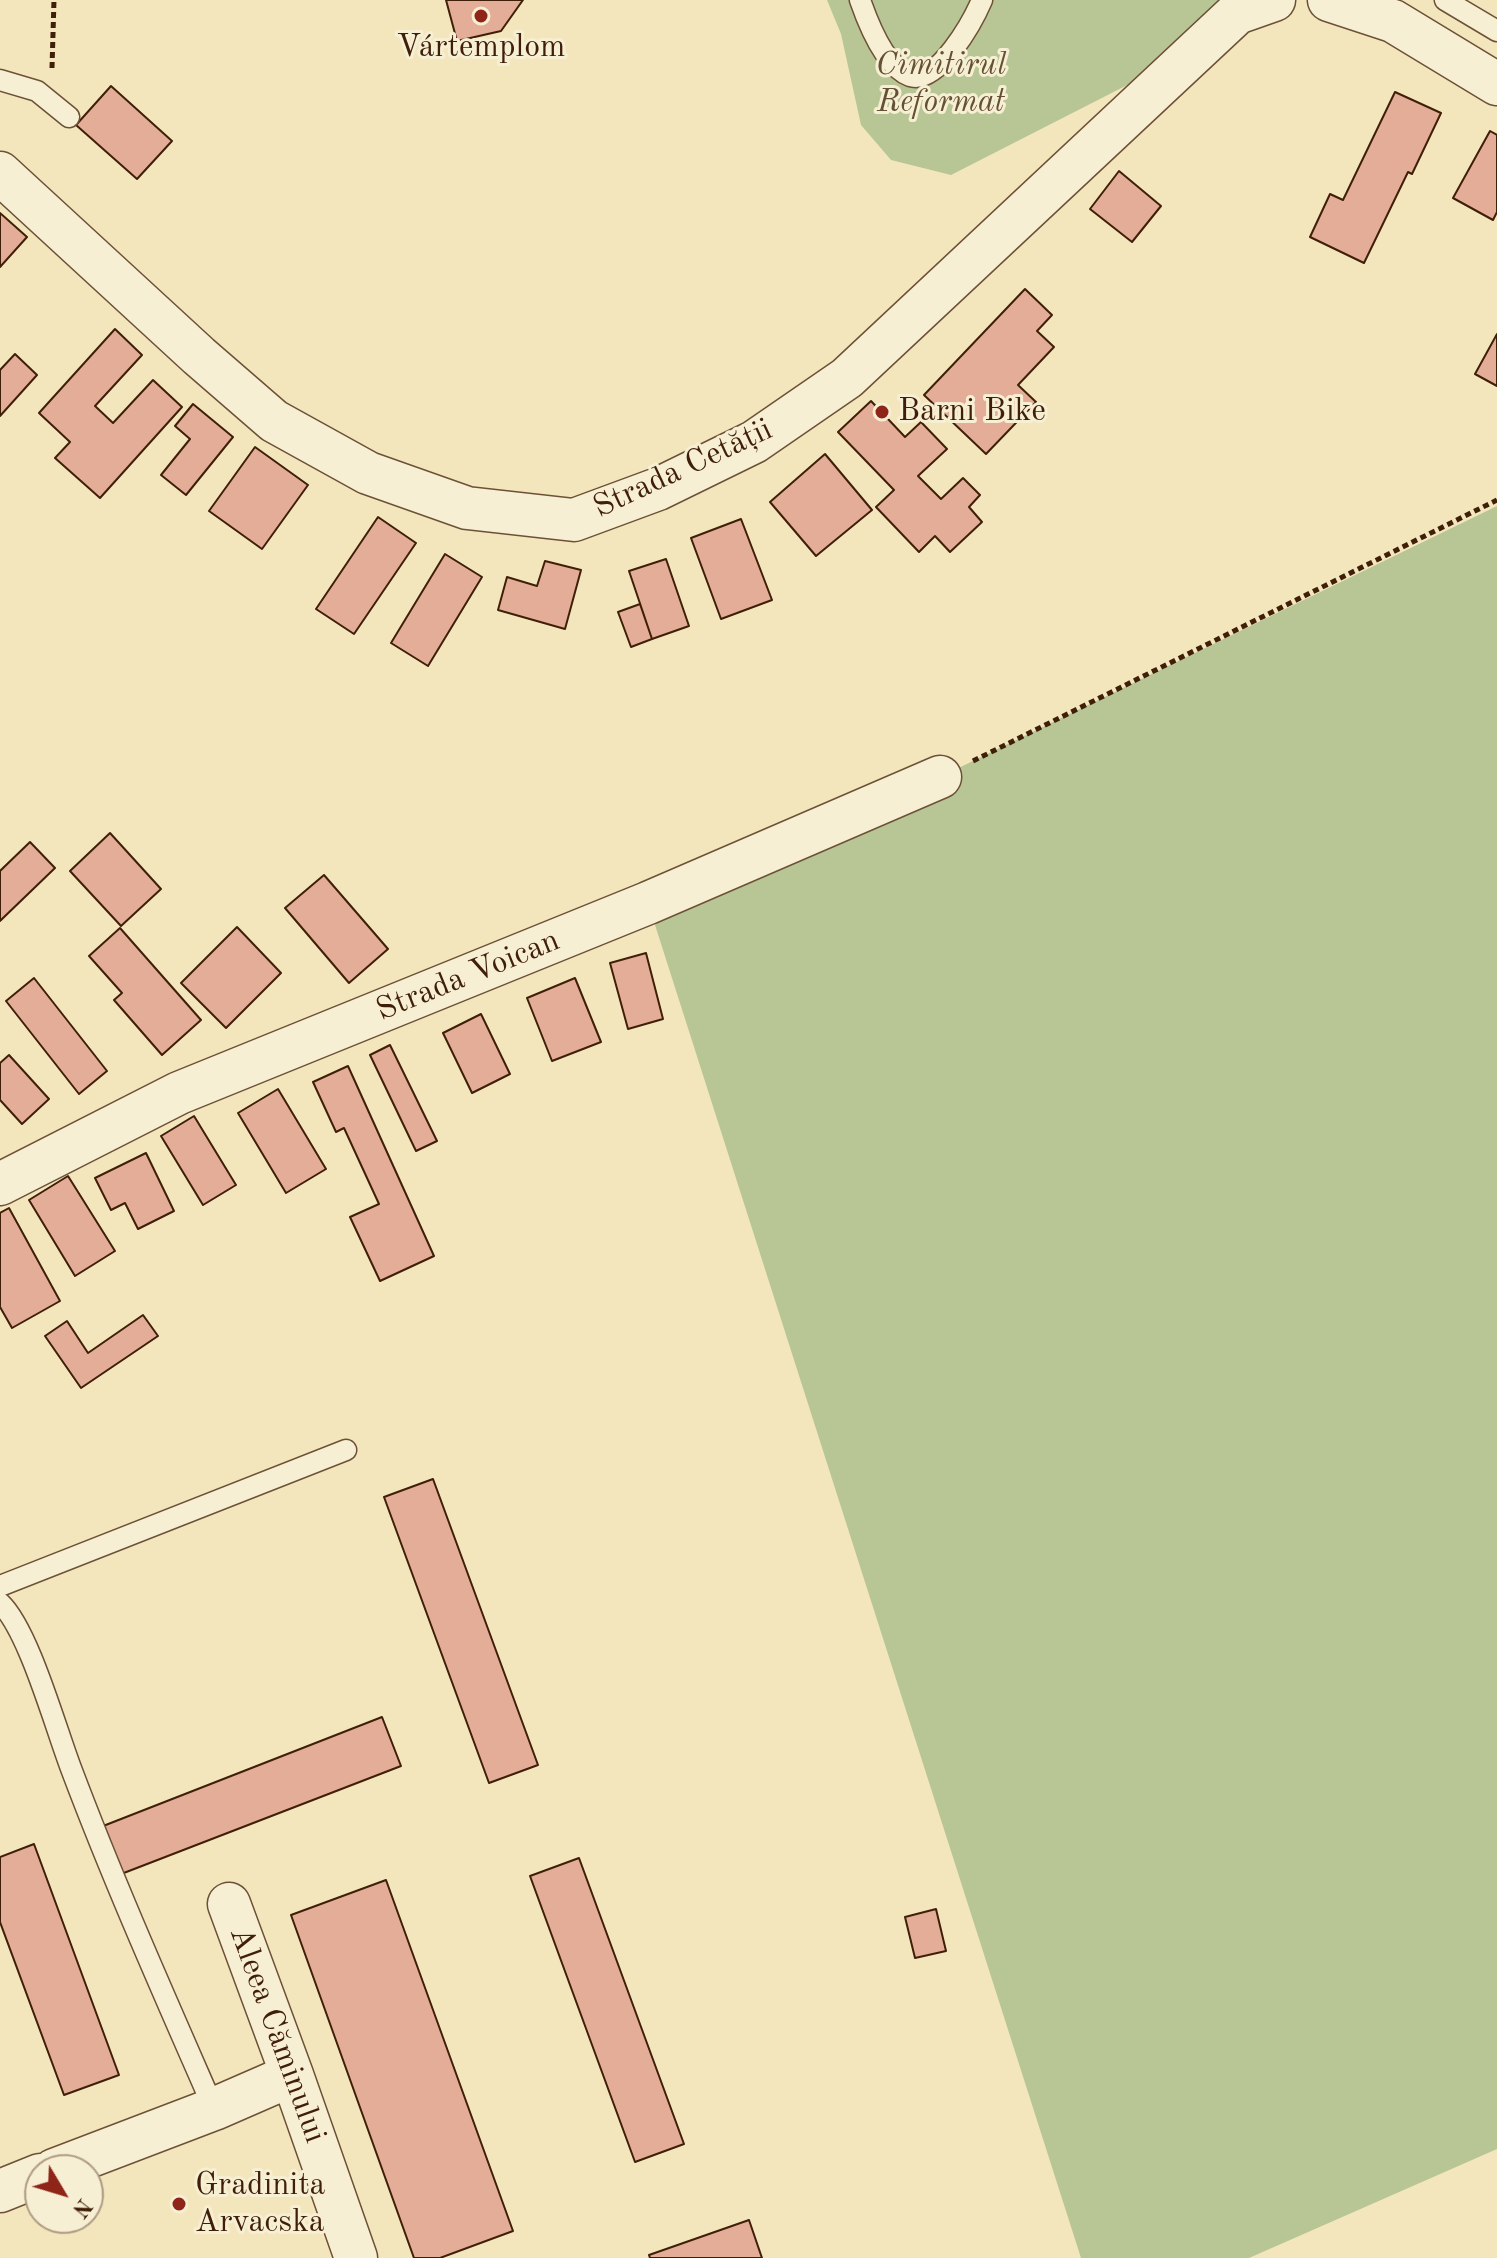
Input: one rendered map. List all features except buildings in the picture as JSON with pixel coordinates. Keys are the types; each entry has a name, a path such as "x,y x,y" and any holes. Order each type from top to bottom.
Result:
{"street":[{"name":"Strada Cetății","path":"0,173 274,421 368,473 467,508 574,520 658,489 754,442 847,378 1237,13 1274,0"},
{"path":"1329,0 1393,21 1497,84"},
{"name":"Strada Voican","path":"0,1184 179,1093 648,903 940,777"},
{"name":"Aleea Căminului","path":"229,1904 356,2258"},
{"path":"96,2154 292,2075"},
{"path":"0,2191 24,2181"}],"lane":[{"path":"860,0 884,54 907,75 919,77 937,69 959,41 982,0"},
{"path":"1445,0 1497,31"},
{"path":"0,80 37,91 69,117"},
{"path":"0,1586 346,1450"},
{"path":"0,1603 10,1613 34,1668 136,1930 214,2109"}],"path":[{"path":"54,0 52,78 69,117"},
{"path":"940,777 1497,500"}],"green space":[{"name":"Cimitirul Reformat","path":"827,0 1222,0 1141,78 951,175 891,160 861,125 841,34"},
{"path":"1497,506 1497,2149 1249,2258 1081,2258 648,903 940,777"}],"place":[{"name":"Vártemplom","path":"481,16"},
{"name":"Barni Bike","path":"882,412"},
{"name":"Gradinita Arvacska","path":"179,2204"}]}
